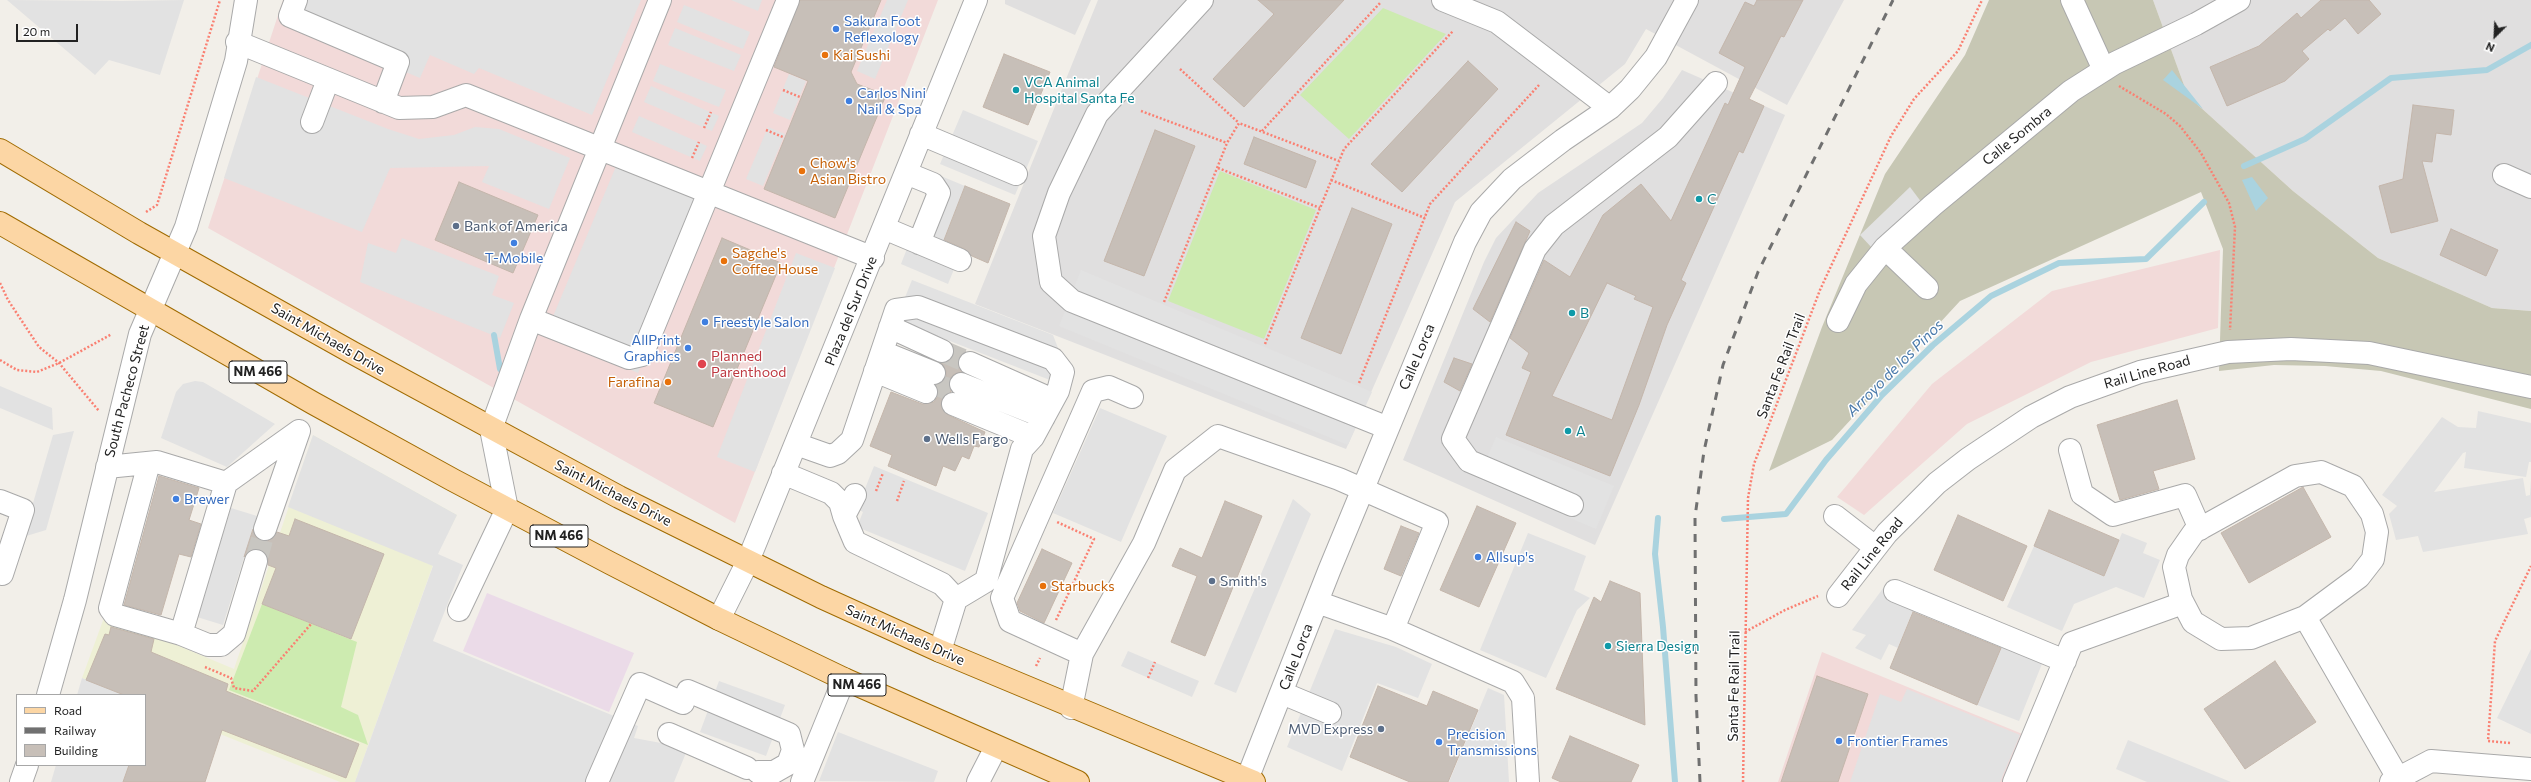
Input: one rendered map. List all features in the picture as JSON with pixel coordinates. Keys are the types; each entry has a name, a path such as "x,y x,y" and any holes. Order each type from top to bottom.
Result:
{"main road":[{"name":"Saint Michaels Drive","path":"0,150 139,232 352,353 619,497 748,561 940,651 1071,708 1249,781"},
{"name":"NM 466","path":"0,223 320,407 507,509 719,619 844,679 1078,782"}],"street":[{"name":"South Pacheco Street","path":"48,694 75,600 140,334 176,252 236,61 237,42 246,0"},
{"path":"296,0 290,16 398,62 383,102"},
{"path":"459,610 507,509 491,429 531,319 660,0"},
{"path":"531,319 629,358 642,355 788,0"},
{"name":"Plaza del Sur Drive","path":"719,619 748,561 873,258 921,134 976,0"},
{"path":"1202,0 1097,114 1059,193 1044,236 1051,282 1072,302 1388,428"},
{"path":"1443,0 1497,22 1610,108"},
{"name":"Calle Lorca","path":"1249,781 1317,602 1363,489 1465,242 1481,212 1512,179 1563,140 1610,108 1630,88 1656,57 1687,0"},
{"path":"2072,0 2086,34 2104,70"},
{"name":"Calle Sombra","path":"1838,321 1856,284 1885,248 1933,205 2047,111 2104,70 2239,0"},
{"path":"237,42 400,108 433,107 466,95 873,258"},
{"path":"312,122 328,80"},
{"path":"1572,505 1469,461 1453,439 1535,249 1554,225 1668,137 1716,83"},
{"path":"921,134 1016,174"},
{"path":"906,173 934,184 939,193 919,243"},
{"path":"2504,175 2531,187"},
{"path":"884,228 960,260"},
{"path":"1885,248 1927,288"},
{"path":"796,444 821,455 830,456 838,453 852,440 896,310 918,307 1053,359 1063,372 1044,417 1022,448 1003,526 986,581 956,599 940,651"},
{"name":"Rail Line Road","path":"1841,592 1875,547 1910,508 1937,483 1968,459 2031,417 2070,397 2110,381 2169,364 2228,352 2291,348 2369,353 2531,387"},
{"path":"882,350 934,372 882,350"},
{"path":"962,383 1044,417"},
{"path":"1082,654 1010,621 1002,598 1094,391 1109,387 1132,397"},
{"path":"181,634 226,483 299,431 265,529"},
{"path":"1071,708 1082,654 1144,543 1174,470 1218,436 1363,489 1437,522 1393,629"},
{"path":"2070,450 2082,494 2113,514 2185,495 2200,529"},
{"path":"107,467 157,462 226,483"},
{"path":"149,463 110,608 115,615 181,634 208,645 221,645 234,634 256,561"},
{"path":"2321,472 2353,486 2374,520 2377,532 2373,559 2358,577 2305,617 2251,638 2221,639 2193,622 2183,603 2174,567 2178,555 2194,532 2200,529 2295,476 2321,472"},
{"path":"784,473 831,493 840,502 855,542 942,584 956,599"},
{"path":"844,516 865,493"},
{"path":"0,501 23,510 2,574"},
{"path":"1835,516 1875,547"},
{"path":"1895,591 2065,661"},
{"path":"1317,602 1393,629 1513,682 1523,698 1528,782"},
{"path":"2014,782 2072,643 2183,603"},
{"path":"2305,617 2395,781 2431,761 2531,769"},
{"path":"802,782 844,679"},
{"path":"598,782 640,684 686,697 788,734 793,750 788,764 774,772 752,770 669,734"},
{"path":"1282,693 1330,713"},
{"path":"978,782 996,747"},
{"path":"22,782 27,766"}],"path":[{"path":"142,209 148,212 157,204 220,0"},
{"name":"Santa Fe Rail Trail","path":"1744,782 1745,632 1748,498 1750,481 1761,445 1820,290 1891,136 1914,100 1958,51 1982,0"},
{"path":"1262,131 1380,3"},
{"path":"1265,344 1344,149 1453,31"},
{"path":"1180,69 1239,123 1339,161"},
{"path":"2104,70 2121,88 2166,114 2180,126 2198,148 2229,202 2235,227 2235,242 2228,352"},
{"path":"1359,383 1430,204 1539,85"},
{"path":"783,90 800,97"},
{"path":"1141,111 1227,143"},
{"path":"704,128 711,112"},
{"path":"1164,302 1227,143 1239,123"},
{"path":"766,130 783,137"},
{"path":"692,158 698,142"},
{"path":"1218,168 1320,208"},
{"path":"1331,180 1425,218"},
{"path":"0,284 8,300 39,347 59,363 102,414"},
{"path":"0,360 17,370 37,372 59,363 112,334"},
{"path":"865,493 883,473"},
{"path":"896,501 904,481"},
{"path":"1053,626 1094,539 1057,522"},
{"path":"2510,743 2488,741 2495,641 2531,566"},
{"path":"1745,632 1785,610 1821,595 1841,592"},
{"path":"1148,678 1155,662"}],"shaded area":[{"path":"7,0 184,0 160,75 109,60 95,75"},
{"path":"283,0 938,0 735,523 208,228"},
{"path":"286,0 641,0 592,115 479,68 474,74 430,55 420,78 278,19"},
{"path":"731,0 762,0 758,11"},
{"path":"887,0 908,0 875,79 857,71"},
{"path":"1005,0 1091,0 1075,35 1005,4"},
{"path":"1098,0 1844,0 1787,105 1646,29 1625,64 1455,202 1346,449 975,304"},
{"path":"1989,0 2153,0 2188,96 2293,191 2378,258 2492,308 2531,311 2531,409 2381,371 2325,366 2274,365 2219,371 2223,249 2201,192 1960,301 1832,440 1769,471 1822,327 1885,174 1965,55"},
{"path":"2153,0 2531,0 2531,311 2492,308 2378,258 2293,191 2188,96"},
{"path":"684,5 750,32 743,49 677,22"},
{"path":"675,28 741,55 734,71 668,45"},
{"path":"660,64 726,90 719,107 653,81"},
{"path":"1682,70 1785,115 1595,545 1403,460 1484,262 1496,238 1538,193 1642,123 1663,98"},
{"path":"789,74 806,81 790,120 773,113"},
{"path":"256,77 388,129 419,139 454,135 475,127 499,129 570,158 549,209 482,182 489,166 390,168 362,232 224,178"},
{"path":"651,86 719,116 712,131 644,102"},
{"path":"963,110 1038,141 1015,195 940,164"},
{"path":"639,116 707,146 700,161 632,132"},
{"path":"768,127 785,134 763,186 746,179"},
{"path":"617,164 708,202 638,373 546,333"},
{"path":"936,174 965,186 942,245 961,252 948,284 901,264"},
{"path":"1910,187 1922,203 1872,248 1860,235"},
{"path":"402,238 499,276 492,295 514,303 500,338 360,282 368,243 396,253"},
{"path":"2220,250 2218,328 2091,362 1967,424 1864,515 1837,497 1932,384 2052,291"},
{"path":"796,253 835,268 755,472 717,457"},
{"path":"1081,270 1372,392 1348,445 1059,326"},
{"path":"912,280 1053,335 1063,361 1055,382 896,320"},
{"path":"195,381 203,382 275,424 227,467 161,438 176,392 183,384"},
{"path":"0,386 52,408 53,430 0,408"},
{"path":"1100,408 1167,436 1121,542 1053,513"},
{"path":"2478,411 2531,423 2531,462 2529,462 2526,477 2464,468 2466,452 2463,453 2434,492 2523,478 2526,496 2530,495 2531,480 2531,517 2524,519 2528,534 2423,552 2418,536 2396,540 2389,514 2397,506 2382,495 2442,417 2458,427 2476,428"},
{"path":"74,431 46,530 23,537 53,435"},
{"path":"313,435 457,515 437,554 355,782 340,782 146,704 146,694 122,694 82,678 105,615 234,669"},
{"path":"313,435 457,515 438,554 463,565 433,641 638,726 634,738 688,748 674,782 355,782 433,566 288,507"},
{"path":"1496,437 1614,486 1596,529 1478,479"},
{"path":"874,466 988,513 965,571 857,527 863,512 857,509"},
{"path":"1293,499 1311,514 1236,693 1214,684"},
{"path":"231,508 257,516 223,625 197,617"},
{"path":"1528,533 1586,556 1574,590 1590,598 1577,610 1546,678 1480,650"},
{"path":"2122,533 2147,543 2143,553 2160,560 2144,598 2116,587 2074,604 2062,631 2007,607 2034,546 2104,576"},
{"path":"1890,579 1923,589 2050,644 2019,721 1977,705 2002,644 1914,608 1898,648 1889,644 1881,660 1855,648 1866,635 1852,630"},
{"path":"487,593 634,653 609,712 463,651"},
{"path":"1335,629 1396,647 1432,664 1418,698 1377,683 1342,771 1287,747"},
{"path":"2531,649 2531,734 2497,718"},
{"path":"1128,651 1199,681 1192,697 1121,666"},
{"path":"1822,652 2042,742 2025,782 1778,782"},
{"path":"82,678 122,694 77,694"},
{"path":"719,681 785,705 766,756 700,732"},
{"path":"1488,688 1504,695 1509,782 1449,782"},
{"path":"1907,689 2020,735 2000,782 1850,782 1880,694 1901,702"},
{"path":"838,732 938,771 934,782 819,781"},
{"path":"2128,740 2231,782 2147,782 2116,769"},
{"path":"56,766 129,766 123,782 51,782"}],"green space":[{"path":"1383,8 1446,34 1349,139 1300,95"},
{"path":"1220,171 1316,210 1264,339 1168,301"},
{"path":"262,604 357,642 341,707 358,715 368,745 229,690"}],"water":[{"path":"2172,70 2203,109 2163,80"},
{"path":"2252,177 2268,198 2256,211 2242,180"}],"building":[{"path":"800,0 881,0 851,72 857,84 886,95 835,218 764,189 808,81 774,67"},
{"path":"1258,0 1344,0 1244,107 1213,79 1274,14"},
{"path":"1757,0 1803,0 1784,37 1781,36 1749,99 1764,106 1743,153 1739,151 1681,280 1686,283 1667,325 1639,405 1610,476 1506,435 1531,372 1522,368 1529,353 1510,338 1544,260 1570,277 1603,215 1641,184 1671,221 1725,103 1728,105 1745,67 1719,53 1745,2 1754,6","holes":["1607,283 1636,296 1634,299 1653,307 1612,420 1552,396"]},
{"path":"2321,0 2369,0 2381,14 2358,34 2345,18 2330,31 2328,29 2302,51 2309,59 2285,81 2227,106 2210,67 2259,46 2297,13 2301,18"},
{"name":"VCA Animal Hospital Santa Fe","path":"1004,54 1050,72 1028,125 983,107"},
{"path":"1468,61 1498,89 1402,192 1371,164"},
{"path":"2413,105 2454,110 2451,135 2436,133 2432,162 2422,161 2438,221 2391,233 2379,186 2403,179"},
{"path":"1155,130 1195,146 1144,276 1104,261"},
{"path":"1254,137 1316,161 1306,188 1244,164"},
{"path":"459,182 538,215 513,273 435,240"},
{"path":"965,186 1010,204 988,263 972,256 965,249 944,240"},
{"path":"1352,208 1392,224 1341,354 1301,338"},
{"path":"1516,222 1530,231 1490,322 1473,309"},
{"path":"2451,229 2498,250 2486,276 2440,255"},
{"path":"722,238 781,263 713,427 654,403"},
{"name":"Wells Fargo","path":"953,347 966,352 958,358 958,365 962,372 954,374 950,379 951,392 942,399 941,406 948,415 985,432 979,447 974,446 969,459 962,456 955,471 943,466 936,486 888,466 892,455 870,446 891,392 922,404 934,402 938,396 936,385 946,377 946,371 941,363 949,361 953,357"},
{"path":"1454,358 1472,364 1460,391 1444,382"},
{"path":"2177,400 2195,459 2153,471 2159,489 2120,500 2097,425"},
{"path":"159,476 199,488 189,520 201,524 191,557 179,554 161,615 124,605"},
{"path":"2303,487 2331,537 2249,583 2221,533"},
{"path":"1225,501 1262,516 1205,656 1171,642 1197,576 1172,566 1180,548 1202,558"},
{"name":"Allsup's","path":"1477,506 1516,523 1479,607 1440,590"},
{"path":"2049,510 2119,540 2104,576 2034,546"},
{"path":"1958,515 2027,546 2003,601 1934,570"},
{"path":"295,519 384,554 351,639 262,604 276,568 268,565 268,558 260,549 253,549 244,557 253,529 256,537 268,541 277,532 289,536"},
{"path":"1401,526 1419,533 1401,576 1384,569"},
{"name":"Starbucks","path":"1042,549 1072,563 1044,623 1020,611 1017,603"},
{"name":"Sierra Design","path":"1610,581 1640,593 1645,725 1556,689 1594,597 1601,602"},
{"path":"1913,612 2001,648 1977,705 1890,668"},
{"path":"111,627 154,639 151,652 228,684 226,691 359,744 346,778 222,730 205,782 123,782 129,766 146,766 146,694 121,694 86,680 105,634 109,635"},
{"path":"2275,661 2316,722 2245,769 2204,709"},
{"path":"1817,676 1868,694 1838,782 1781,782"},
{"path":"1378,686 1427,706 1433,691 1478,710 1448,782 1410,782 1350,757"},
{"path":"1570,736 1639,765 1631,782 1561,782 1552,778"}],"waterway":[{"name":"Arroyo de los Pinos","path":"2244,166 2305,139 2391,78 2487,70 2531,45"},
{"name":"Arroyo de los Pinos","path":"1724,519 1786,514 1826,460 1882,395 1933,345 1991,296 2059,263 2146,259 2204,202"},
{"path":"494,335 500,369"},
{"path":"1658,518 1655,554 1663,627 1675,782"}],"tunnel":[{"path":"942,351 970,363"},
{"path":"930,382 958,393"},
{"path":"256,561 265,529"}],"railway":[{"path":"1700,782 1696,696 1695,517 1704,451 1723,365 1758,272 1893,0"}],"place":[{"name":"Sakura Foot Reflexology","path":"836,29"},
{"name":"Kai Sushi","path":"825,55"},
{"name":"VCA Animal Hospital Santa Fe","path":"1016,90"},
{"name":"Carlos Nini Nail & Spa","path":"849,101"},
{"name":"Chow's Asian Bistro","path":"802,171"},
{"name":"C","path":"1699,199"},
{"name":"Bank of America","path":"456,226"},
{"name":"T-Mobile","path":"514,243"},
{"name":"Sagche's Coffee House","path":"724,261"},
{"name":"B","path":"1572,313"},
{"name":"Freestyle Salon","path":"705,322"},
{"name":"AllPrint Graphics","path":"688,348"},
{"name":"Planned Parenthood","path":"702,364"},
{"name":"Farafina","path":"668,382"},
{"name":"A","path":"1568,431"},
{"name":"Wells Fargo","path":"927,439"},
{"name":"Brewer","path":"176,499"},
{"name":"Allsup's","path":"1478,557"},
{"name":"Smith's","path":"1212,581"},
{"name":"Starbucks","path":"1043,586"},
{"name":"Sierra Design","path":"1608,646"},
{"name":"MVD Express","path":"1381,729"},
{"name":"Frontier Frames","path":"1839,741"},
{"name":"Precision Transmissions","path":"1439,742"}]}
